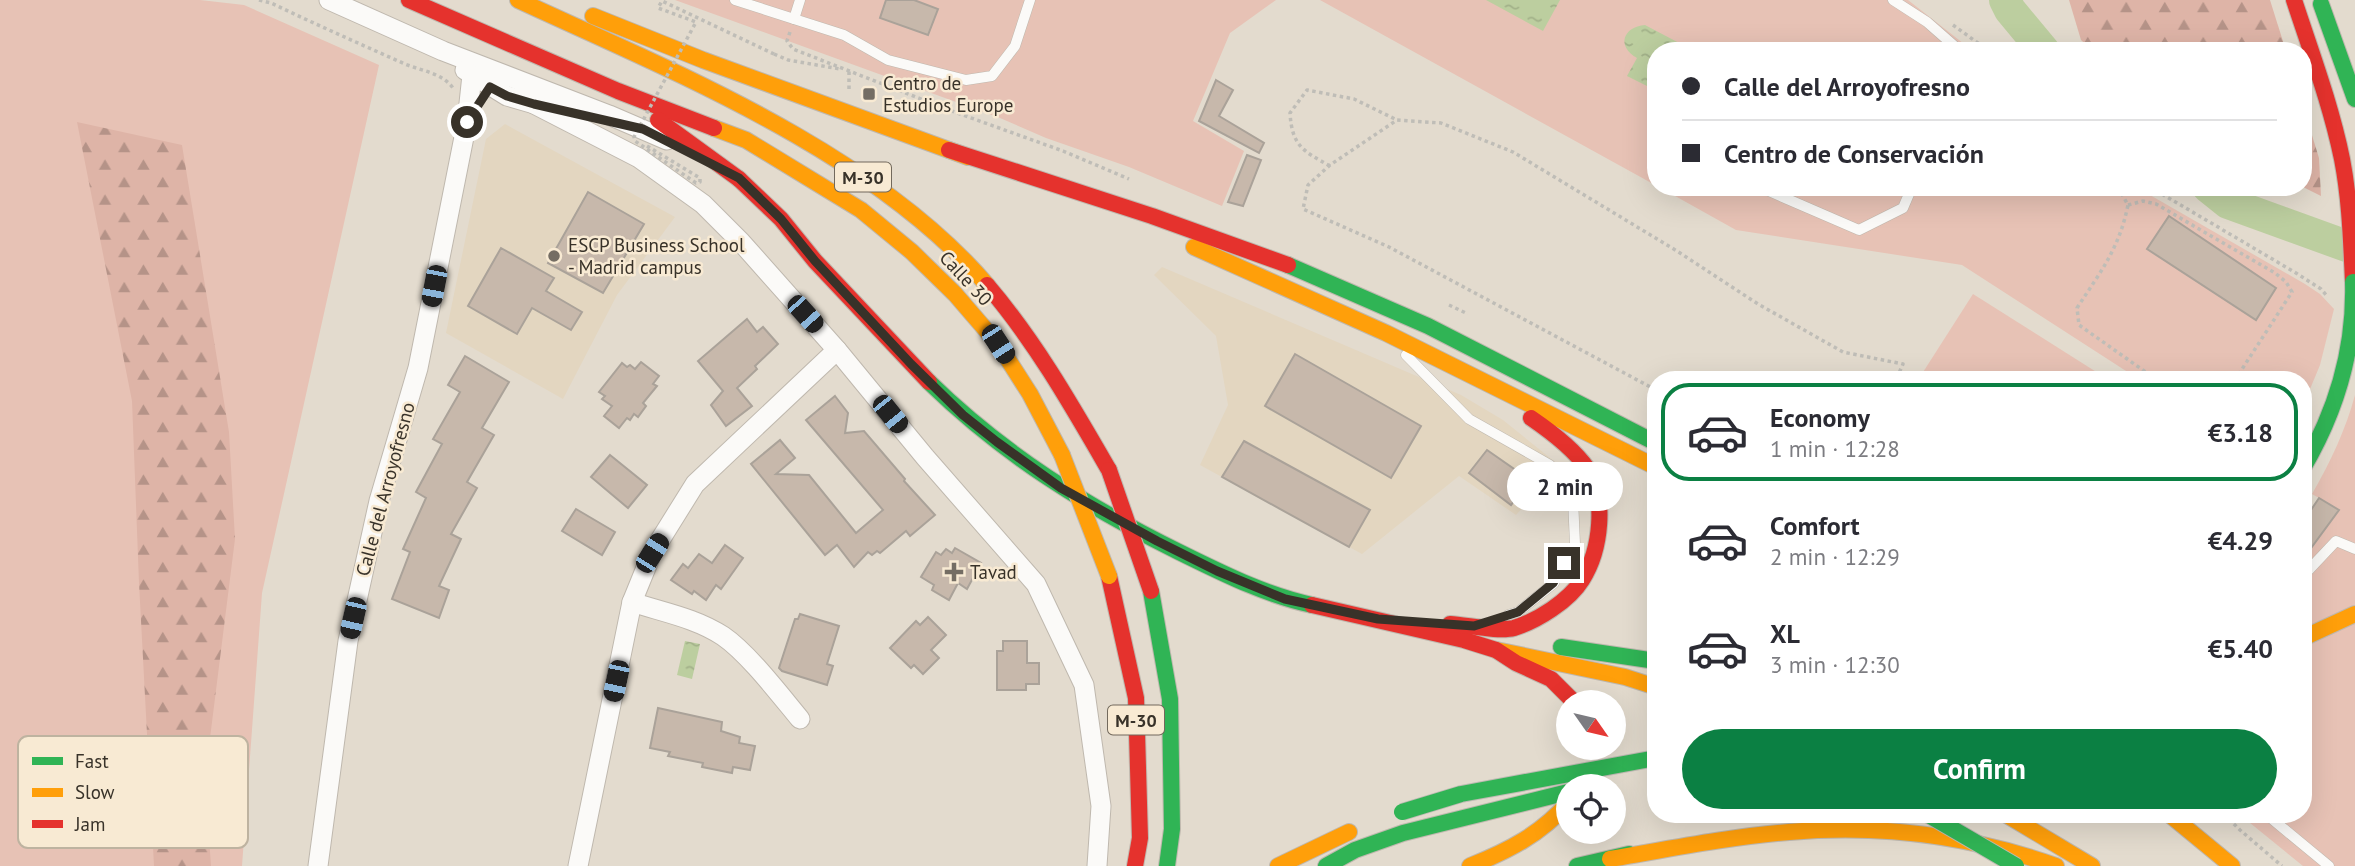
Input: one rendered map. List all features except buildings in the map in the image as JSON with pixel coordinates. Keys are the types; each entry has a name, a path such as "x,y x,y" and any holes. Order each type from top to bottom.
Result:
{"main road":[{"name":"Calle 30","path":"409,0 618,91 746,141 861,210 912,252 955,293 998,344 1030,394 1062,455 1108,576 1136,698 1140,838 1135,866"},
{"name":"Calle 30","path":"518,0 760,115 876,185 930,227 975,271 1024,330 1060,383 1109,470 1151,591 1170,699 1172,830 1167,866"},
{"path":"554,0 703,60 950,150 1149,228 1386,333 1647,463"},
{"path":"2294,0 2308,42"},
{"path":"2320,0 2355,99"},
{"path":"2312,55 2342,159 2350,224 2354,313 2347,354 2334,401 2312,449"},
{"path":"618,91 739,178 781,219 815,261 911,364 963,415 1061,488 1181,553 1285,599 1647,684"},
{"path":"950,150 1241,248 1349,290 1454,337 1647,438"},
{"path":"2314,407 2336,353 2353,282"},
{"path":"1378,619 1511,629 1548,614 1582,581 1592,556 1599,529 1597,494 1587,468 1553,433 1457,368"},
{"path":"2312,634 2355,614"},
{"path":"1464,640 1525,642 1647,661"},
{"path":"1496,650 1516,663 1551,678 1562,690"},
{"path":"1396,814 1461,794 1647,760"},
{"path":"1326,866 1339,858 1406,832 1556,794"},
{"path":"1470,866 1536,835 1556,818"},
{"path":"1577,866 1761,823"},
{"path":"1942,823 2016,866"},
{"path":"2021,823 2092,866"},
{"path":"2180,823 2232,866"},
{"path":"2198,823 2252,866"},
{"path":"1278,866 1368,825"},
{"path":"1610,859 1736,839 1816,830 1899,832 1962,840 2029,855 2056,866"}],"street":[{"path":"329,0 739,178"},
{"path":"443,51 471,75 507,96 645,138"},
{"name":"Calle del Arroyofresno","path":"319,863 348,642 379,501 418,368 467,122 471,75"},
{"name":"Calle del Arroyofresno","path":"467,122 490,87"},
{"path":"534,104 639,158 703,204 741,242 837,350 925,457 1037,584 1084,685 1101,806 1097,866"},
{"path":"578,866 632,602 652,553 695,484 837,350"},
{"path":"632,602 695,622 724,637 756,668 800,719"}],"lane":[{"path":"735,0 844,35 888,60 966,80 992,76 1015,46 1030,0"},
{"path":"794,19 800,0"},
{"path":"1893,0 1927,22 1949,42"},
{"path":"1780,196 1859,230 1902,208 1908,196"},
{"path":"1386,333 1469,419 1550,465 1573,499 1575,544 1553,583 1518,612 1474,626"},
{"path":"2312,566 2336,541 2355,549"},
{"path":"2277,823 2329,866"}],"path":[{"path":"259,0 439,76 448,81 456,96"},
{"path":"645,138 700,178 701,182 696,183 635,141 634,137 696,22 657,8 662,1 788,60 849,70"},
{"path":"794,19 788,45 849,70"},
{"path":"849,70 849,89"},
{"path":"1330,166 1303,150 1291,132 1290,113 1307,90 1354,99 1397,120 1441,123 1513,152 1677,251 1758,304 1843,352 1903,364 1900,371"},
{"path":"1397,120 1330,166 1308,185 1303,209 1389,247 1647,385"},
{"path":"2123,196 2128,205 2123,231 2109,261 2077,308 2079,325 2144,371"},
{"path":"2165,196 2296,273 2321,289 2332,302"},
{"path":"2128,205 2143,201 2156,204 2286,282 2292,292 2241,371"},
{"path":"2234,823 2282,866"}],"shaded area":[{"path":"0,0 200,0 244,5 379,65 262,593 248,784 248,736 18,736 18,848 243,848 242,866 0,866"},
{"path":"675,0 1276,0 1230,33 1193,121 1244,151 1222,206 1000,118"},
{"path":"1320,0 1908,0 1962,42 1647,42 1647,181"},
{"name":"ESCP Business School - Madrid campus","path":"505,124 675,217 617,295 563,399 446,333 486,139"},
{"path":"1675,196 2152,196 2305,284 2320,294 2334,309 2320,365 2312,384 2312,371 2126,371 1962,265 1736,230"},
{"path":"1162,267 1461,395 1503,420 1560,466 1516,515 1459,476 1362,554 1200,465 1228,405 1216,336 1154,275"},
{"path":"1973,294 2095,371 1924,371"},
{"path":"2355,395 2355,866 2303,866 2250,823 2312,823 2312,508 2319,498 2312,494 2347,420"}],"green space":[{"path":"2069,0 2270,0 2283,42 2083,42"},
{"path":"77,122 182,145 229,432 235,539 210,736 147,736 132,401"},
{"path":"2312,135 2319,158 2321,196 2312,192"},
{"path":"153,848 210,848 211,866 154,866"}],"water":[{"path":"1486,0 1560,0 1543,31"},
{"path":"1645,25 1677,42 1647,42 1647,86 1627,76 1637,58 1626,48 1625,38 1627,33 1637,26"},
{"path":"685,641 700,644 692,679 677,675"}],"waterway":[{"path":"2005,0 2037,42"},
{"path":"2219,196 2228,203 2355,249"}],"traffic: fast":[{"path":"2321,4 2355,99"},
{"path":"1288,265 1428,326 1647,438"},
{"path":"2312,452 2342,378 2351,331 2353,282"},
{"path":"929,382 1017,456 1111,516 1244,583 1312,605"},
{"path":"1151,591 1170,699 1172,829 1167,866"},
{"path":"1561,647 1647,660"},
{"path":"1402,812 1461,794 1647,760"},
{"path":"1326,866 1355,850 1403,833 1556,795"},
{"path":"1942,823 2016,866"},
{"path":"1577,866 1629,854"}],"traffic: slow":[{"path":"518,0 705,87 830,155 888,194 941,238 987,285"},
{"path":"593,16 703,60 968,157"},
{"path":"714,128 746,140 861,210 912,252 955,294 998,344 1030,394 1062,455"},
{"path":"1194,247 1386,333 1647,463"},
{"path":"1062,455 1109,576"},
{"path":"2312,634 2355,614"},
{"path":"1496,650 1647,684"},
{"path":"1470,866 1523,840 1556,816"},
{"path":"2020,823 2092,866"},
{"path":"2180,823 2232,866"},
{"path":"1610,859 1767,834 1857,830 1891,831 1958,840 2056,866"},
{"path":"1278,866 1349,832"}],"traffic: jam":[{"path":"409,0 618,91 714,128"},
{"path":"2294,0 2308,42"},
{"path":"2312,56 2345,174 2353,282"},
{"path":"658,120 739,179"},
{"path":"949,150 1152,216 1288,265"},
{"path":"739,179 781,219 815,261 929,382"},
{"path":"987,285 1037,351 1109,470"},
{"path":"1450,624 1500,629 1523,625 1552,609 1569,595 1582,580 1594,554 1599,509 1593,480 1575,454 1531,418"},
{"path":"1109,470 1151,591"},
{"path":"1109,576 1136,698 1140,838 1135,866"},
{"path":"1312,605 1464,640 1496,650 1516,663 1551,679 1562,690"}],"place":[{"name":"Centro de Estudios Europe","path":"869,94"},
{"name":"ESCP Business School - Madrid campus","path":"554,256"},
{"name":"Tavad","path":"954,572"}],"route":[{"path":"467,122 490,87 507,96 534,104 643,129 739,178 781,219 815,261 911,364 963,415 997,442 1061,488 1157,541 1217,571 1285,599 1378,619 1474,626 1518,612 1553,583 1564,563"}]}
